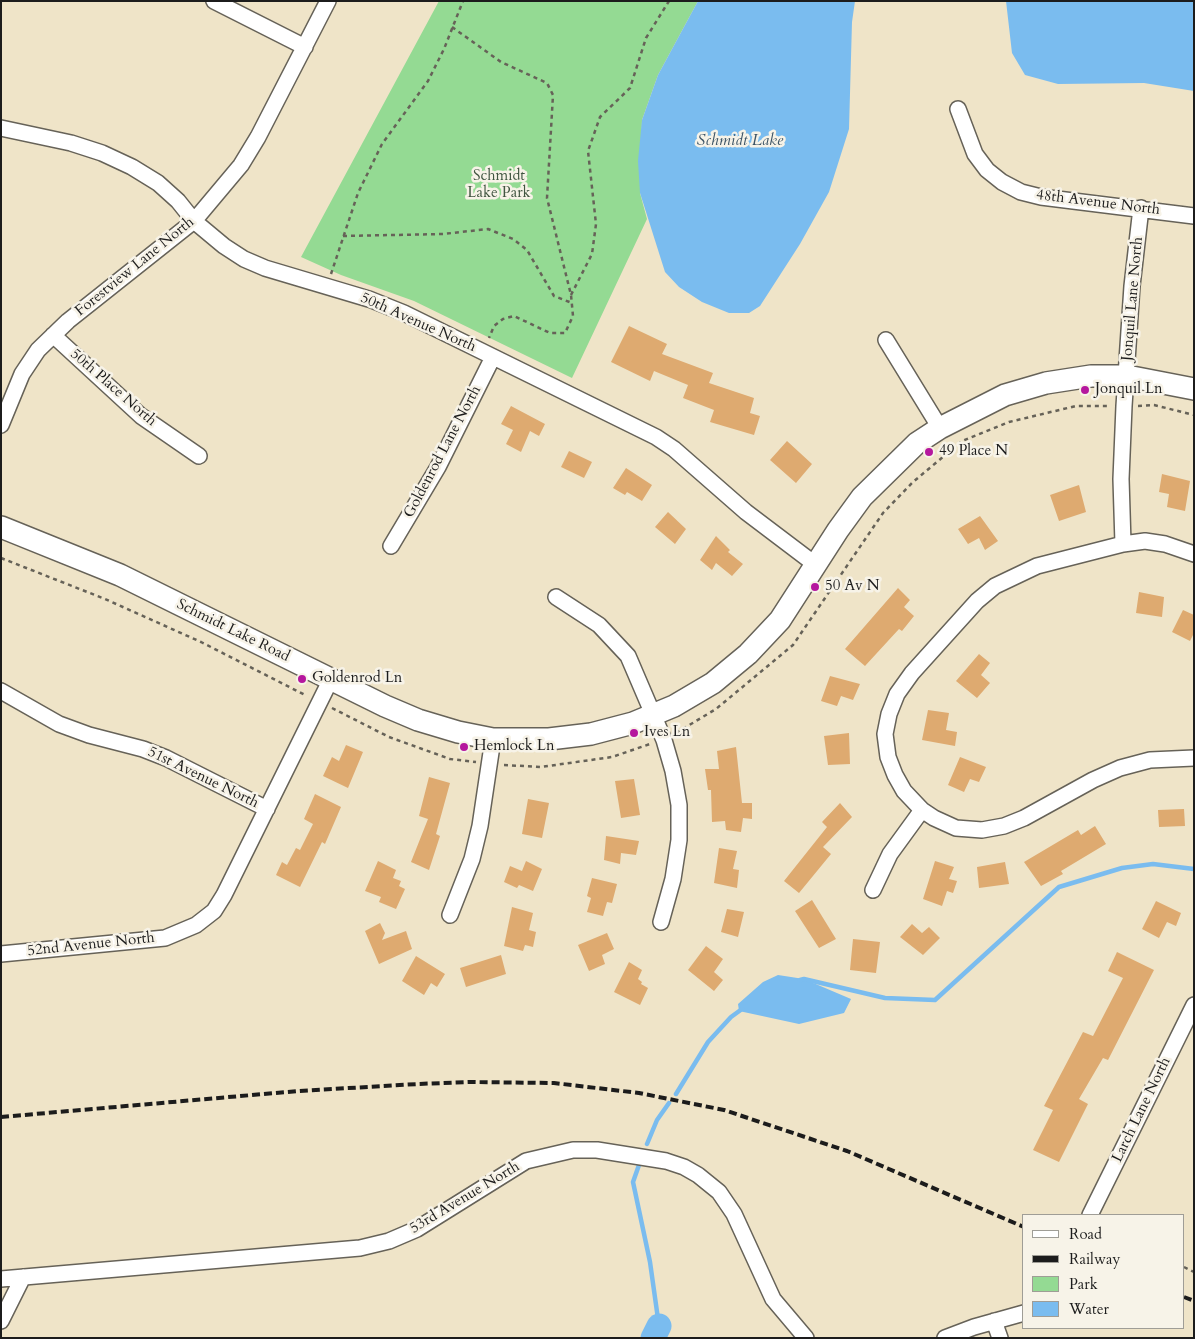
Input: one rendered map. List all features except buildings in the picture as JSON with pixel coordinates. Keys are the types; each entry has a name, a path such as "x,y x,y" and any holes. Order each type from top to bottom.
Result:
{"street":[{"path":"214,1 305,47"},
{"name":"Forestview Lane North","path":"1,425 22,374 38,350 68,321 194,221 241,165 328,1"},
{"name":"48th Avenue North","path":"958,109 975,154 987,170 1002,182 1021,192 1041,197 1194,216"},
{"name":"50th Avenue North","path":"1,128 71,143 102,153 132,167 158,183 178,201 194,221 224,246 244,259 265,268 368,299 395,310 656,437 674,449 746,512 816,565"},
{"name":"Jonquil Lane North","path":"1123,544 1121,479 1124,406 1132,286 1141,208"},
{"name":"50th Place North","path":"53,336 141,416 199,456"},
{"path":"886,340 940,428"},
{"name":"Goldenrod Lane North","path":"391,546 438,467 488,354"},
{"name":"Schmidt Lake Road","path":"1,527 120,576 418,720 458,732 493,739 549,739 591,734 633,723 674,706 712,682 748,654 780,620 838,530 862,497 917,443 940,428 1005,394 1046,383 1091,376 1127,376 1194,389"},
{"path":"1194,554 1166,544 1145,541 1123,544 1037,566 995,586 977,601 912,673 897,694 889,714 885,734 888,757 904,791 922,810 956,828 990,829 1024,818 1092,780 1120,768 1150,760 1194,758"},
{"path":"556,598 599,626 628,656 664,740 673,771 679,805 679,840 673,879 661,922"},
{"path":"267,809 331,679"},
{"name":"51st Avenue North","path":"1,691 59,724 166,758 267,809"},
{"path":"450,915 472,859 480,826 493,739"},
{"name":"52nd Avenue North","path":"1,954 165,938 196,925 214,911 224,895 267,809"},
{"path":"873,890 890,854 922,810"},
{"name":"Larch Lane North","path":"1090,1214 1194,1006"},
{"name":"53rd Avenue North","path":"1,1279 360,1248 389,1241 417,1229 526,1160 573,1150 597,1150 675,1164 698,1176 718,1192 734,1214 773,1299 806,1338"},
{"path":"1,1321 23,1277"},
{"path":"945,1338 1022,1314"},
{"path":"994,1321 1000,1338"}],"path":[{"path":"327,288 358,193 382,144 428,82 444,49 463,1"},
{"path":"571,295 592,254 596,224 588,151 600,117 630,88 646,38 669,1"},
{"path":"452,27 500,62 547,83 553,95 547,198 571,295 572,316 566,334 550,333 514,316 503,319 494,326 488,354"},
{"path":"343,236 443,234 488,229 513,239 527,250 554,296 572,303"},
{"path":"1,558 51,576 113,602 201,642 390,737 450,759 541,767 612,757 664,740 716,709 793,645 883,513 913,482 962,441 1009,422 1076,406 1154,405 1194,415"}],"green space":[{"name":"Schmidt Lake Park","path":"439,1 698,1 658,75 642,120 640,193 647,219 572,378 414,301 341,275 301,257"}],"water":[{"name":"Schmidt Lake","path":"698,1 855,1 852,22 849,129 829,192 800,244 760,306 749,313 729,313 702,302 679,287 665,272 640,193 638,161 642,120 658,75"},
{"path":"1006,1 1194,1 1194,91 1144,83 1058,84 1025,75 1012,53"},
{"path":"778,975 804,979 851,999 844,1013 799,1024 739,1011 738,1004 763,982"}],"waterway":[{"path":"800,980 804,979 885,998 935,1000 1059,887 1122,868 1153,864 1194,869"},
{"path":"676,1094 708,1042 731,1017 742,1009"},
{"path":"647,1144 657,1120 669,1103"},
{"path":"639,1165 633,1182 650,1262 659,1326"},
{"path":"653,1338 659,1326"}],"railway":[{"path":"1,1117 298,1091 469,1082 554,1083 639,1093 724,1110 847,1151 1022,1226"},
{"path":"1185,1297 1194,1301"}],"place":[{"name":"Jonquil Ln","path":"1085,390"},
{"name":"49 Place N","path":"929,452"},
{"name":"50 Av N","path":"815,587"},
{"name":"Goldenrod Ln","path":"302,679"},
{"name":"Ives Ln","path":"634,733"},
{"name":"Hemlock Ln","path":"464,747"}]}
